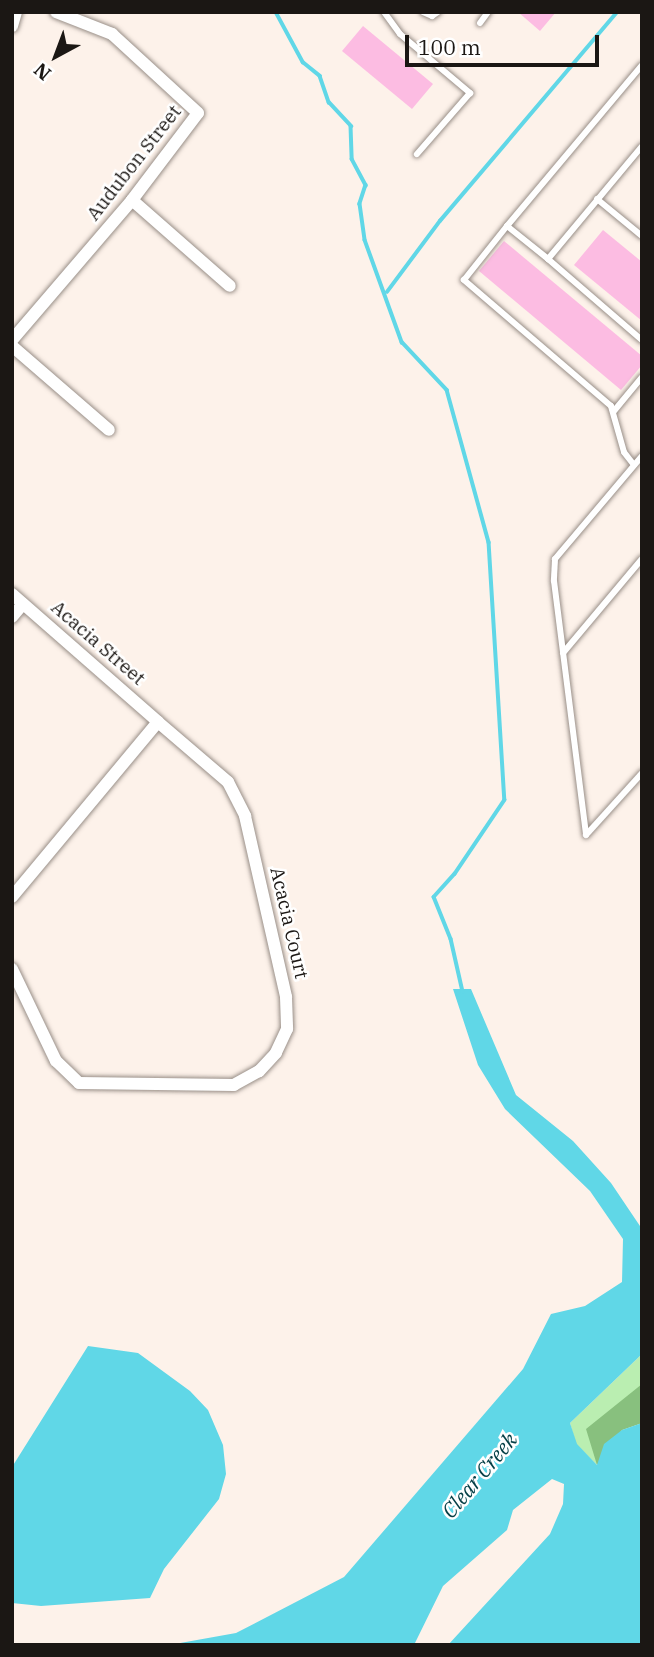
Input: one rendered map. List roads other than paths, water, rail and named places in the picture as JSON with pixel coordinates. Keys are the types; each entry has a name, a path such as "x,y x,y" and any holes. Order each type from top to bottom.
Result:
{"street":[{"path":"12,26 16,12"},
{"name":"Audubon Street","path":"12,340 132,200 198,113 112,34 56,12"},
{"path":"132,200 230,286"},
{"path":"12,346 109,430"},
{"name":"Acacia Street","path":"12,594 158,722"},
{"path":"12,617 23,604"},
{"path":"12,897 158,722"},
{"name":"Acacia Court","path":"12,969 56,1061 79,1083 234,1085 259,1071 276,1053 287,1029 286,997 245,816 228,782 158,722"}],"lane":[{"path":"384,12 400,34 470,93 417,154"},
{"path":"423,12 432,16 438,12"},
{"path":"480,23 488,12"},
{"path":"634,465 624,452 614,411 464,280 642,65"},
{"path":"548,259 642,146"},
{"path":"597,199 642,236"},
{"path":"508,226 642,340"},
{"path":"614,411 642,377"},
{"path":"642,456 555,559 563,653 586,835 642,773"},
{"path":"563,653 642,559"}],"water":[{"name":"Clear Creek","path":"453,989 471,989 516,1095 573,1141 611,1183 642,1229 642,1354 570,1423 577,1444 597,1465 604,1444 622,1430 642,1423 642,1645 448,1645 550,1534 563,1504 564,1484 552,1479 513,1510 507,1530 443,1586 414,1645 169,1645 236,1633 344,1577 523,1369 551,1314 585,1306 622,1282 623,1239 590,1191 505,1109 478,1065"},
{"path":"88,1346 138,1353 190,1391 208,1410 223,1445 226,1474 219,1499 164,1569 150,1598 41,1606 12,1603 12,1467"}],"waterway":[{"path":"276,12 303,62 320,76 329,102 351,126 352,159 366,185 360,204 365,240 402,342 447,390 489,542 505,800 455,874 434,897 451,939 463,992"},
{"path":"387,292 440,221 617,12"}]}
